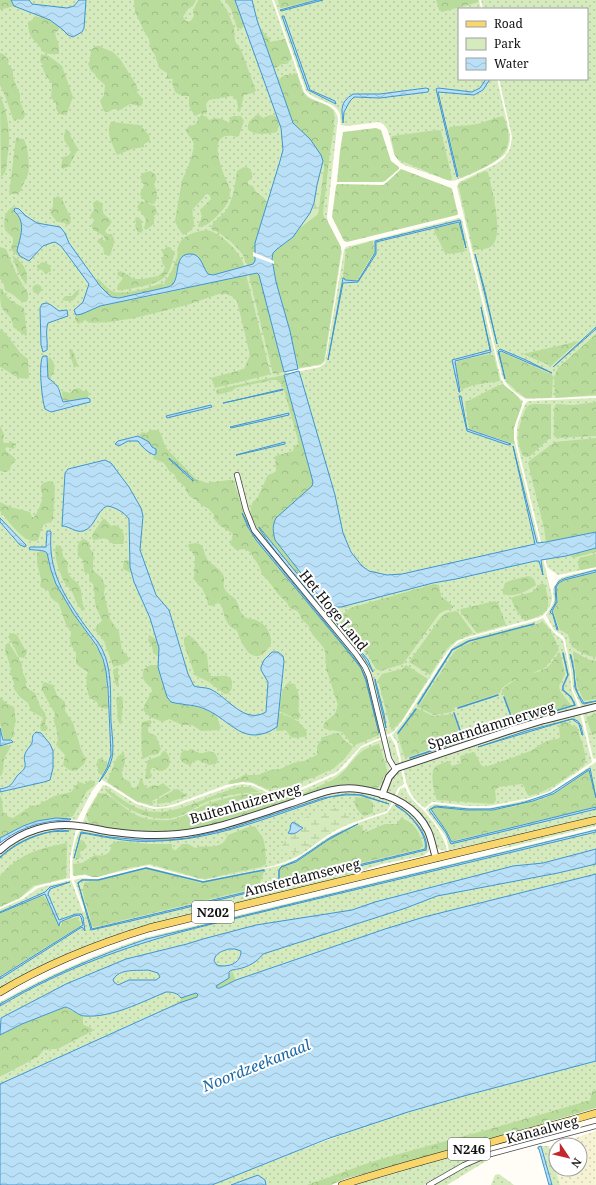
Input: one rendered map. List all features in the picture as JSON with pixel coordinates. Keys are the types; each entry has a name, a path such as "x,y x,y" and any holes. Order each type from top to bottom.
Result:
{"main road":[{"name":"Amsterdamseweg","path":"0,992 74,955 149,928 596,820"},
{"name":"N246","path":"342,1185 384,1171 596,1113"}],"street":[{"name":"Het Hoge Land","path":"236,475 246,510 254,530 365,667 370,680 389,759 395,769"},
{"name":"Spaarndammerweg","path":"395,769 508,731 596,707"},
{"path":"382,795 389,776 395,769"},
{"name":"Buitenhuizerweg","path":"0,850 26,833 51,826 79,826 136,834 176,834 204,830 225,825 335,789 357,788 382,795 404,804 418,816 428,831 436,858"},
{"name":"Kanaalweg","path":"429,1185 464,1165 487,1156 596,1126"}],"shaded area":[{"path":"596,1131 596,1185 560,1185 558,1177 588,1177 588,1137 578,1137"}],"green space":[{"path":"0,0 272,0 304,92 313,99 333,109 338,118 327,217 328,223 342,251 325,360 321,365 286,371 287,374 320,367 325,363 344,250 346,247 459,218 462,220 501,379 505,386 523,401 514,428 514,439 552,596 552,602 547,611 540,617 457,641 446,653 400,724 393,732 386,735 370,673 259,533 242,505 255,534 359,661 367,674 382,737 361,746 337,772 293,791 283,794 274,794 252,783 242,782 226,785 175,804 163,807 154,807 137,802 101,779 92,791 77,820 56,820 37,824 0,841"},
{"path":"0,0 11,0 14,6 0,10"},
{"path":"134,0 196,0 193,6 188,9 183,17 186,21 190,22 194,16 193,11 198,0 220,0 228,12 234,28 235,41 241,50 256,91 244,95 240,112 237,111 238,102 232,96 209,100 206,104 206,114 201,113 195,116 189,106 189,96 182,96 175,92 172,83 173,79 167,79 167,73 159,68 155,55 150,48 149,39 135,12"},
{"path":"225,0 235,0 244,26 241,29 237,28 231,9"},
{"path":"274,0 479,0 481,8 458,8 458,80 497,80 510,135 508,149 502,157 496,161 462,178 450,181 404,165 398,160 392,148 387,129 383,124 378,122 347,126 341,125 340,114 333,105 314,97 306,91"},
{"path":"278,0 314,0 280,8"},
{"path":"436,0 478,0 479,2 442,12 439,10"},
{"path":"481,0 596,0 596,396 528,399 520,396 504,380 457,187 459,182 496,164 504,158 510,149 512,137 499,80 588,80 588,8 483,8"},
{"path":"35,16 50,20 59,27 59,30 55,33 59,47 59,54 43,52 31,36 28,22"},
{"path":"262,30 270,42 285,39 292,58 287,64 282,64 274,68 261,31"},
{"path":"96,46 100,46 113,52 120,59 137,86 137,92 143,99 141,106 130,104 120,110 114,109 108,112 104,111 100,101 104,95 105,85 91,71 88,64 91,50"},
{"path":"0,53 9,60 8,64 13,70 13,78 20,94 20,101 25,114 22,120 18,119 15,121 13,119 0,85"},
{"path":"41,54 49,56 62,66 73,97 67,113 64,115 59,114 56,109 56,103 51,98 52,84 45,74 43,65 40,61"},
{"path":"294,73 297,74 302,89 307,97 328,106 334,112 334,128 323,214 341,247 324,362 321,364 299,368 276,282 272,259 273,253 277,249 293,237 301,227 318,214 324,168 321,155 293,123 278,80 285,75 291,75"},
{"path":"0,95 7,119 9,135 6,167 4,174 1,177"},
{"path":"258,114 263,118 270,115 277,116 279,125 277,132 259,134 248,130 250,121"},
{"path":"202,115 207,117 209,120 215,118 222,119 229,123 230,118 233,116 241,116 244,121 239,136 222,137 219,141 218,154 230,190 228,202 222,211 211,221 204,226 199,227 198,226 202,217 200,210 211,199 207,194 205,195 192,210 194,223 192,230 183,235 175,221 182,180 190,162 194,147 193,142 186,131 188,127 196,124"},
{"path":"503,116 506,122 509,141 501,156 486,166 461,178 459,177 448,130 450,127 477,124"},
{"path":"111,122 140,125 149,135 150,141 144,144 144,147 132,149 117,155 109,134 109,126"},
{"path":"376,128 381,130 391,161 399,167 399,169 382,182 337,182 343,132"},
{"path":"66,130 70,132 71,137 78,149 69,166 63,169 61,167 63,157 68,156 71,152 64,140"},
{"path":"438,130 441,131 452,178 451,180 447,180 399,160 395,156 391,138 392,136"},
{"path":"16,138 24,139 27,147 29,171 20,192 16,194 9,194"},
{"path":"318,151 323,161 324,168 318,214 301,227 293,237 288,240"},
{"path":"244,167 249,168 252,173 252,179 248,181 248,184 253,186 254,190 264,198 267,205 255,243 255,261 253,264 248,266 243,255 236,247 211,229 213,223 227,209 233,195 237,171"},
{"path":"401,169 451,188 458,214 347,242 344,241 332,217 337,184 383,185"},
{"path":"150,171 154,173 156,178 154,185 157,196 154,204 146,201 140,194 144,185 140,177 143,173"},
{"path":"485,171 488,172 494,200 497,234 495,242 490,247 474,250 458,184"},
{"path":"58,196 62,199 71,218 70,224 67,225 63,222 57,222 50,213 53,206 53,199"},
{"path":"97,200 103,204 104,213 112,222 105,231 107,234 112,234 115,242 109,256 104,254 103,247 97,241 100,238 105,241 105,238 93,230 91,225 95,221 90,216 94,210 93,203"},
{"path":"141,201 155,206 157,213 154,216 154,224 146,230 144,228 146,219 137,207"},
{"path":"10,208 15,208 14,211 20,217 21,222 21,238 18,246 20,256 23,258 22,259 12,251 11,246 13,243 13,238 6,231 4,225 6,214"},
{"path":"136,217 141,219 143,230 141,233 138,232 135,226"},
{"path":"458,223 461,228 465,250 464,252 449,254 445,253 434,231 435,228"},
{"path":"201,231 212,231 222,238 237,252 243,262 244,267 213,275 208,274 198,258 192,254 187,254 177,270 173,284 163,289 145,294 126,297 111,296 96,281 97,278 110,290 116,292 137,290 162,283 165,286 164,282 170,275 177,257 179,244 187,236"},
{"path":"373,241 374,253 357,280 345,280 343,276 346,250 348,248"},
{"path":"0,247 6,249 15,271 28,294 28,299 26,302 22,302 5,290 3,282 0,279"},
{"path":"167,247 170,247 173,251 175,251 171,267 165,277 148,285 125,290 117,290 118,285 123,278 117,274 118,272 121,271 134,279 143,279 158,276 163,272 165,267 162,262 164,255 162,252"},
{"path":"12,255 25,268 27,276 26,285 18,272"},
{"path":"42,262 49,265 51,271 46,274 42,270 38,269 37,266"},
{"path":"256,272 259,274 284,372 273,374 249,276 249,274"},
{"path":"246,274 270,372 268,375 215,388 211,378 244,369 250,355 237,301 233,297 226,294 219,294 187,305 135,318 89,323 85,320 78,324 75,320 75,316 100,306 162,294"},
{"path":"37,284 42,289 37,294 32,289"},
{"path":"0,288 10,300 24,308 26,336 13,327 12,319 2,308 0,301"},
{"path":"80,289 76,298 73,300 62,300 65,296 72,296"},
{"path":"0,329 28,359 29,378 24,379 17,377 0,367"},
{"path":"596,334 596,395 555,398 554,377 558,368"},
{"path":"579,341 551,366 523,354"},
{"path":"72,349 78,365 74,368 69,351"},
{"path":"501,352 551,374 553,376 551,398 525,398 511,386 506,381"},
{"path":"490,354 494,356 500,381 474,385 463,389 460,388 456,364 458,361"},
{"path":"49,357 54,364 53,373 50,378 48,376"},
{"path":"284,375 313,482 306,579 326,605 320,606 261,536 254,525 250,512 253,503 268,475 276,471 275,456 293,451 294,446 299,444 283,386 277,380 272,380 235,388 232,391 217,395 216,391 218,389"},
{"path":"503,384 519,398 522,405 514,427 514,444 469,429 465,402"},
{"path":"79,388 83,391 88,391 88,398 66,402 63,400 63,391 70,393 74,389"},
{"path":"596,398 596,567 558,575 547,567 543,542 541,542 518,447 518,425 525,404 528,401"},
{"path":"596,402 596,436 556,438 554,436 554,410 556,404 573,405"},
{"path":"531,404 551,404 551,436 530,456 523,456 520,450 518,434 520,424 527,407"},
{"path":"0,426 4,434 4,443 12,442 16,444 15,448 13,449 7,447 5,449 16,460 11,465 10,470 6,472 0,471"},
{"path":"151,430 160,432 166,448 196,479 207,483 233,480 244,513 253,533 359,663 368,683 380,730 379,735 353,745 342,732 325,729 323,727 325,722 335,714 338,705 326,668 325,651 323,647 312,634 308,625 301,619 297,611 290,608 263,576 259,566 250,552 245,549 236,550 230,544 233,535 232,533 219,525 215,520 214,515 208,508 201,505 198,501 189,496 185,487 177,480 174,474 170,472 164,463 154,459 154,455 156,454 155,448 139,435 142,432 146,433"},
{"path":"596,438 596,532 546,542 528,463 555,442"},
{"path":"45,482 53,482 55,487 53,519 52,521 43,525 38,540 28,540 12,526 0,511 0,502 10,507 30,512 32,517 34,517 43,497 41,486"},
{"path":"332,487 347,538 351,549 357,558 365,566 374,571 402,574 387,577 358,570 329,506"},
{"path":"103,519 105,519 111,526 118,526 122,530 124,538 123,544 113,544 106,538 94,540 92,538 93,533"},
{"path":"84,539 89,542 90,549 93,552 93,570 102,578 105,586 104,593 110,619 119,632 122,650 130,659 120,665 113,666 104,641 95,630 97,625 102,621 96,606 93,584 89,581 89,574 84,572 83,560 78,556 79,544 81,540"},
{"path":"196,543 201,545 207,559 211,564 219,569 223,574 224,588 236,600 242,614 247,618 257,620 267,628 271,644 261,655 252,655 247,651 236,630 227,623 221,605 218,603 212,606 208,605 202,588 194,579 195,557 188,546 189,544"},
{"path":"56,545 61,546 63,556 68,563 68,573 77,582 81,590 82,602 85,609 83,611 77,604 72,591 66,585 61,576 55,555"},
{"path":"596,548 596,552 573,558 570,556 571,555"},
{"path":"40,551 47,553 51,570 62,594 73,613 100,652 106,671 107,709 99,707 97,702 89,696 86,680 88,672 76,663 76,653 70,643 71,630 65,622 59,604 51,598 48,590 40,586 41,580 37,563 37,553"},
{"path":"596,554 596,567 581,570 579,569 579,558"},
{"path":"128,560 131,573 123,569 124,561"},
{"path":"596,569 596,705 582,708 573,689 571,669 565,640 563,636 554,630 546,615 554,602 553,589 559,579"},
{"path":"596,573 596,657 593,657 572,647 568,634 560,630 553,612 558,600 556,588 559,584 580,575"},
{"path":"529,576 534,579 536,585 529,590 511,595 503,594 505,583"},
{"path":"542,583 545,585 547,593 547,609 540,615 525,621 516,610 511,599 513,597 532,592"},
{"path":"434,584 439,585 441,596 453,606 453,608 439,614 403,664 380,671 376,669 368,655 340,622 342,615 350,608"},
{"path":"404,590 348,607 333,616 315,595 316,592 319,595"},
{"path":"495,601 498,603 506,625 477,633 460,611 461,609"},
{"path":"456,611 473,633 449,646 430,675 409,662 441,617 446,613"},
{"path":"543,618 554,633 563,640 569,667 572,691 578,709 402,764 397,742 392,735 405,720 452,648 466,639"},
{"path":"543,622 555,638 559,650 545,668 510,682 502,688 500,693 454,708 452,712 434,715 418,707 454,652 462,646 483,638"},
{"path":"13,633 17,635 27,653 24,658 19,657 8,637"},
{"path":"149,635 156,639 161,652 159,657 153,653 152,646 148,641"},
{"path":"189,635 207,655 209,674 211,676 225,676 230,678 232,681 232,688 228,694 225,694 207,681 195,675 184,644 184,638"},
{"path":"9,643 22,664 22,671 26,679 27,688 35,693 40,706 45,713 45,724 48,728 46,731 41,731 40,725 43,719 42,717 31,711 28,703 20,697 14,689 14,683 10,672 11,668 5,650 6,644"},
{"path":"573,651 587,659 596,661 596,699 584,701 577,686"},
{"path":"560,652 565,674 559,686 560,691 571,705 528,719 511,713 502,690 508,684 516,680 545,669"},
{"path":"151,665 156,665 158,667 165,691 172,702 206,710 218,718 221,728 219,730 201,731 192,725 182,725 169,719 163,722 150,717 143,710 152,691 151,687 143,679 143,672"},
{"path":"406,665 428,679 402,720 392,730 378,680 382,674 402,669"},
{"path":"118,667 118,674 120,676 118,680 119,685 116,686 113,670"},
{"path":"44,682 53,685 57,695 65,702 65,711 73,723 86,760 84,764 76,771 69,770 63,765 65,755 56,745 58,739 54,721 55,714 42,690"},
{"path":"288,683 295,684 299,696 298,709 301,715 298,720 279,711 282,692"},
{"path":"121,696 123,706 121,724 118,720 116,698"},
{"path":"169,696 278,723 275,730 265,735 255,737 246,736 232,729 213,712 205,708 175,703 167,697"},
{"path":"0,697 6,703 14,707 16,721 14,736 10,740 4,739 0,723"},
{"path":"417,708 433,716 453,714 462,738 405,758 398,737 399,733"},
{"path":"596,709 596,759 593,758 583,714"},
{"path":"278,713 287,715 299,722 307,733 306,737 293,738 285,730 276,731"},
{"path":"580,714 592,762 548,792 530,798 489,806 468,806 432,802 425,808 415,800 410,791 403,768 509,733"},
{"path":"596,714 596,734 592,735 586,717"},
{"path":"150,720 152,722 148,728 149,732 150,734 156,736 161,749 158,754 151,755 143,759 141,740 142,722"},
{"path":"565,722 577,727 585,751 585,761 584,765 558,783 544,791 529,796 522,784 499,787 495,790 496,800 493,804 437,800 432,778 436,766 448,761 452,766 461,763 460,756 474,752 481,765 485,767 530,751 546,741 558,739 560,737 560,723"},
{"path":"339,733 345,741 353,747 352,749 334,768 315,777 286,787 267,789 247,781 230,784 228,783 231,780 237,779 244,775 258,775 270,770 280,769 293,763 304,761 317,755 317,746 323,737"},
{"path":"390,736 395,745 400,765 395,765 392,762 386,738"},
{"path":"382,739 390,768 382,787 378,790 354,786 167,833 82,824 88,809 103,785 108,786 136,804 154,809 173,807 232,786 243,784 254,786 272,795 280,797 295,793 336,775 346,767 361,748"},
{"path":"379,744 387,772 381,784 377,788 351,784 339,785 261,811 209,826 178,831 145,832 101,827 90,825 86,815 100,793 111,797 135,815 147,819 159,820 179,818 207,804 243,795 264,793 281,799 292,797 332,780 340,775 362,751"},
{"path":"7,745 10,747 5,757 3,771 0,777 0,747"},
{"path":"191,749 199,753 209,751 215,753 218,759 216,764 209,765 198,760 193,762 191,765 185,764 180,759 181,753 184,750 188,751"},
{"path":"122,751 124,752 125,761 125,765 122,770 123,778 130,782 132,788 137,786 140,778 142,778 144,785 147,788 153,785 158,786 163,783 171,790 152,801 153,805 151,805 136,801 107,782 117,757 122,753"},
{"path":"163,751 168,754 170,764 166,769 159,771 152,768 150,771 152,775 151,778 148,779 145,777 148,760 160,756"},
{"path":"101,758 108,764 101,775 98,773 98,768 96,765 98,759"},
{"path":"596,762 596,818 449,850 446,837 426,810 434,804 470,808 490,808 541,797 560,787"},
{"path":"401,769 404,784 398,788 394,797 389,794 387,790 395,772"},
{"path":"588,770 590,771 596,807 452,841 432,811 432,809 436,807 487,811 517,806 552,795"},
{"path":"90,780 94,781 95,785 87,791 73,816 28,824 0,838 0,795 3,812 9,817 13,818 31,806 38,805 54,796 71,792 79,782 85,784"},
{"path":"240,787 249,787 260,792 226,796 212,800 180,816 166,819 138,813 120,803 105,790 106,788 137,808 163,812 189,805 227,790"},
{"path":"405,787 411,798 425,812 439,830 447,851 440,850 436,846 431,834 396,798 400,789"},
{"path":"178,789 187,796 170,802 157,804 157,800"},
{"path":"339,790 368,793 392,802 387,811 339,829 292,859 261,869 205,880 148,865 96,877 85,875 73,876 72,865 75,844 79,832 82,829 114,834"},
{"path":"355,797 368,798 373,803 373,813 364,816 356,806"},
{"path":"395,802 414,814 425,831 430,848 423,856 382,864 350,875 163,922 0,989 0,909 23,899 38,888 71,880 83,912 85,911 74,880 78,879 99,879 147,867 203,881 278,866 295,860 340,831 387,813"},
{"path":"338,807 345,808 354,821 324,835 299,853 279,850 289,834 293,834 302,828 293,821"},
{"path":"401,818 410,822 416,828 423,845 420,849 280,882 280,870 282,867 296,863 330,839 359,825 366,832 385,824 397,824"},
{"path":"596,823 596,826 494,851 517,842"},
{"path":"251,826 256,827 264,840 266,864 261,867 205,879 150,864 128,868 98,877 92,877 84,874 74,876 73,864 82,863 95,855 101,856 107,854 110,850 111,844 119,841 149,844 172,844 172,848 174,850 182,844 188,844 195,848 217,846 225,841 228,835"},
{"path":"51,828 76,829 70,858 70,878 36,886 19,899 0,907 0,853 12,844 24,838"},
{"path":"596,829 596,849 543,863 513,866 375,902 352,910 203,939 126,959 66,984 0,1019 0,1002 35,983 70,967 144,938"},
{"path":"79,841 84,841 87,847 80,852 81,857 75,861"},
{"path":"67,843 66,878 33,886 21,897 0,907 0,876 7,868 30,853 47,847"},
{"path":"596,864 596,874 424,917 236,980 232,970 257,961 263,954 406,908 437,896 558,873"},
{"path":"148,868 201,883 264,872 260,887 99,926 94,927 91,925 83,892 85,882"},
{"path":"44,896 50,905 59,926 61,926 62,922 76,917 81,923 80,926 0,976 0,914 38,897"},
{"path":"235,949 241,951 241,955 233,964 222,966 215,963 214,959 221,952"},
{"path":"148,970 158,973 160,977 157,980 129,980 118,985 113,980 116,976 124,972"},
{"path":"232,970 236,980 220,988 216,987 217,984 223,981"},
{"path":"166,992 177,994 181,998 179,1003 0,1084 0,1077 38,1057 44,1050 58,1049 95,1030 83,1024 83,1016 112,1013"},
{"path":"196,993 198,994 197,997 179,1003 181,998"},
{"path":"65,1007 83,1016 83,1024 95,1030 58,1049 44,1050 38,1057 0,1077 0,1035 22,1024"},
{"path":"596,1061 596,1090 592,1091 590,1100 379,1160 331,1178 306,1185 266,1185 265,1180 241,1181 231,1185 212,1185 334,1137 383,1120 478,1091"},
{"path":"596,1090 596,1108 457,1149 345,1179 331,1185 306,1185 381,1159 590,1100 592,1091"},
{"path":"541,1146 548,1146 548,1171"},
{"path":"479,1148 482,1156 447,1172 424,1185 354,1185"},
{"path":"484,1159 486,1161 447,1185 433,1185 470,1164"},
{"path":"499,1174 514,1185 491,1185 495,1175"},
{"path":"550,1177 558,1177 560,1185 552,1185"}],"water":[{"path":"11,0 29,0 32,4 67,8 74,6 79,0 86,0 84,28 82,32 73,37 68,35 50,20 14,6"},
{"path":"235,0 252,0 257,20 293,123 310,139 321,155 323,161 314,203 310,213 293,237 273,253 272,259 276,282 290,331 298,369 284,372 259,275 257,273 100,306 76,315 74,310 83,302 89,284 61,246 55,242 43,246 29,261 20,256 17,251 22,230 18,215 14,211 15,208 19,209 26,216 37,223 60,227 65,233 69,243 100,286 112,297 119,298 170,286 175,280 178,265 182,257 186,255 192,254 197,256 208,274 213,275 253,264 255,261 255,243 283,150 281,128"},
{"path":"317,0 323,0 281,11 280,10"},
{"path":"282,16 284,16 310,90 335,101 336,104 308,90"},
{"path":"485,80 489,80 483,90 474,95 438,92 457,177 436,89 472,92 480,88"},
{"path":"426,88 429,89 428,92 380,98 354,97 344,112 343,123 343,104 345,100 353,94 380,94"},
{"path":"460,220 466,248 459,222 376,242 376,254 358,282 343,283 328,360 343,278 345,280 358,281 375,253 375,241"},
{"path":"475,254 484,287 497,344"},
{"path":"47,303 59,311 67,310 68,316 48,323 47,350 43,352 41,345 40,308 42,304"},
{"path":"481,307 491,352 455,361 459,392 452,360 490,350"},
{"path":"596,327 596,329 553,367"},
{"path":"500,349 552,373 501,351 499,352 505,379 498,351"},
{"path":"43,356 47,356 48,378 57,386 63,402 87,398 90,399 90,402 51,412 45,409 41,373"},
{"path":"299,371 335,495 343,533 351,552 362,566 369,571 387,575 402,574 535,544 513,446 537,543 596,532 596,548 566,556 541,560 543,575 539,561 535,561 433,583 341,607 331,607 326,605 275,540 273,531 276,518 312,486 313,482 284,375"},
{"path":"283,389 283,390 235,401"},
{"path":"459,396 461,396 467,429 511,444 508,445 467,431"},
{"path":"211,405 212,407 167,418 166,416"},
{"path":"289,413 289,415 230,427"},
{"path":"138,436 149,442 152,447 156,449 156,454 154,455 147,451 138,441 128,441 119,446 115,444 118,441"},
{"path":"285,442 285,444 236,455"},
{"path":"169,459 193,479 193,481"},
{"path":"105,460 111,463 129,487 141,508 143,516 140,550 156,595 169,610 188,674 194,686 210,689 243,713 258,715 266,712 268,682 261,670 261,667 264,660 272,652 278,652 283,656 284,661 277,727 265,733 255,735 247,734 205,709 171,702 167,697 158,667 159,648 150,618 134,582 130,567 129,519 119,510 107,506 103,508 90,527 83,531 62,526 65,473 68,469"},
{"path":"242,513 254,535 361,668 256,540"},
{"path":"0,518 26,545 25,547 20,545 0,522"},
{"path":"259,527 332,616 293,573 270,544"},
{"path":"47,531 51,532 52,559 59,583 71,605 100,646 106,657 108,666 113,754 105,774 99,782 107,768 111,755 106,671 103,659 97,646 73,613 56,584 47,553 29,549 30,547 46,547"},
{"path":"596,570 596,572 564,580 556,587 557,602 552,611 558,629 557,630 553,615 550,612 556,602 555,587 559,581 566,578"},
{"path":"334,620 368,660 373,672 365,659"},
{"path":"362,670 366,679 379,733 366,681"},
{"path":"574,673 579,696 584,703 596,701 584,704 582,703 575,688"},
{"path":"375,679 384,714 386,728 375,682"},
{"path":"572,719 579,722 583,735 579,724"},
{"path":"572,719 478,747 526,731"},
{"path":"0,728 3,740 11,740 13,742 0,746"},
{"path":"34,733 41,733 50,744 53,751 53,768 50,780 0,792 0,789 10,785 23,771 26,751 32,743"},
{"path":"590,768 596,798 589,770 553,794 533,801 493,810 466,810 436,807 431,809 453,842 596,807 596,809 451,844 446,833 429,810 435,806 490,809 522,803 551,793"},
{"path":"346,794 362,795 389,804 359,795 330,797 245,825 201,836 179,840 134,841 81,833 74,858 81,832 109,837 142,840 188,838 232,828 323,798"},
{"path":"409,815 417,824 425,837 426,850 91,930 78,883 92,929 425,849 424,839 420,829"},
{"path":"56,818 71,819 51,821 24,829 0,843 0,838 23,826 37,821"},
{"path":"293,822 303,828 296,833 290,834 288,833"},
{"path":"358,824 328,840 296,862 281,867 297,860 331,837"},
{"path":"596,830 596,832 181,932 127,948 75,968 50,979 0,1006 0,1004 18,994 54,976 90,960 147,939"},
{"path":"53,831 69,831 50,832 36,836 17,845 0,858 0,857 7,851 14,846 29,838"},
{"name":"Noordzeekanaal","path":"596,849 596,864 558,873 437,896 406,908 263,954 255,962 242,968 230,971 229,978 216,986 217,988 220,988 236,980 424,917 596,874 596,1061 408,1112 327,1139 212,1185 0,1185 0,1084 179,1003 197,997 198,995 196,993 181,998 175,993 166,992 137,1005 116,1012 95,1016 82,1016 65,1007 22,1024 0,1035 1,1018 66,984 126,959 256,925 352,910 375,902 513,866 543,863","holes":["229,949 241,951 239,959 233,964 225,966 217,965 214,961 217,954","148,970 158,973 160,977 156,980 129,980 118,985 113,980 116,976 124,972"]},
{"path":"70,882 50,889 48,894 59,920 76,914 81,914 83,917 85,931 82,927 0,979 0,977 83,925 79,915 60,922 59,926 45,894 0,912 45,892 50,887"},
{"path":"541,1146 548,1171 548,1177 550,1177 552,1185 549,1185 538,1147"},
{"path":"258,1175 265,1180 266,1185 231,1185"}],"pier":[{"path":"253,252 274,261 274,264 253,256"}],"waterway":[{"path":"418,704 452,650 469,641 534,624"},
{"path":"504,697 511,716 509,718 511,724 575,705 571,697 563,690 563,686 568,675 563,653"},
{"path":"458,708 498,695"},
{"path":"398,733 416,709"},
{"path":"410,758 466,739 465,736 462,736 454,713"},
{"path":"78,883 82,880 98,880 146,868 203,882 264,871"}]}
